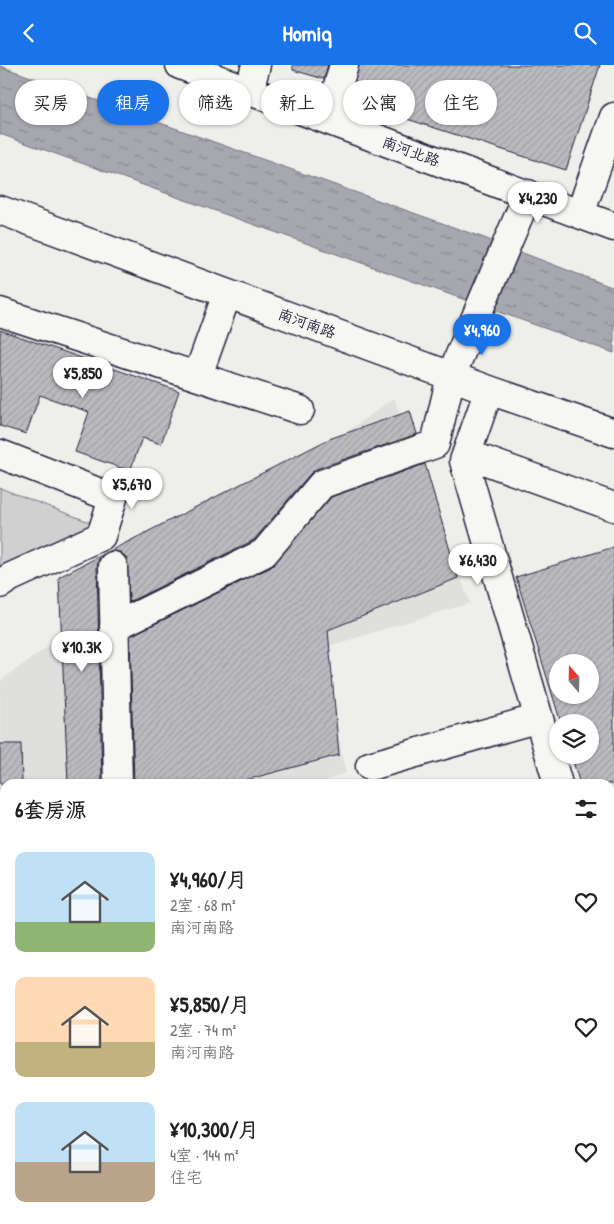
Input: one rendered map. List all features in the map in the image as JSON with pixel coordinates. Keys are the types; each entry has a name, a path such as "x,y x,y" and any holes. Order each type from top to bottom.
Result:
{"street":[{"name":"南河北路","path":"180,65 220,80"},
{"path":"251,84 256,65"},
{"path":"333,103 344,65"},
{"path":"580,214 614,117"},
{"name":"南河北路","path":"333,122 614,227"},
{"path":"114,627 264,553 322,484 435,444 451,375 528,194"},
{"name":"南河南路","path":"0,211 489,390 614,433"},
{"path":"198,375 227,294"},
{"path":"0,312 198,375 300,410"},
{"path":"489,390 464,461 557,779"},
{"path":"0,454 113,498 101,536 11,577 0,584"},
{"path":"467,454 614,507"},
{"path":"113,566 118,779"},
{"path":"370,766 539,718"}],"shaded area":[{"path":"394,398 470,603 319,649 346,773 329,779 0,779 0,681"},
{"path":"0,488 92,523 0,587"}],"water":[{"path":"0,66 39,80 15,80 15,125 87,125 87,97 97,100 97,125 166,125 484,238 614,288 614,353 0,134"}],"building":[{"path":"293,65 328,65 324,79 293,70"},
{"path":"359,65 600,65 566,170 426,125 497,125 497,80 425,80 425,125 415,122 415,80 355,80"},
{"path":"0,330 179,391 161,444 142,438 130,471 75,452 89,412 40,395 26,434 0,426"},
{"path":"410,411 417,434 316,469 254,540 129,602 127,558 120,552 108,552 329,439"},
{"path":"425,464 458,578 328,630 339,755 249,779 134,779 130,636 271,567 331,497"},
{"path":"614,547 614,779 578,779 574,764 599,764 599,714 558,714 555,704 599,704 599,654 549,654 549,684 516,577"},
{"path":"104,554 99,559 97,566 102,779 68,779 59,577"},
{"path":"0,744 21,744 22,779 0,779"}]}
